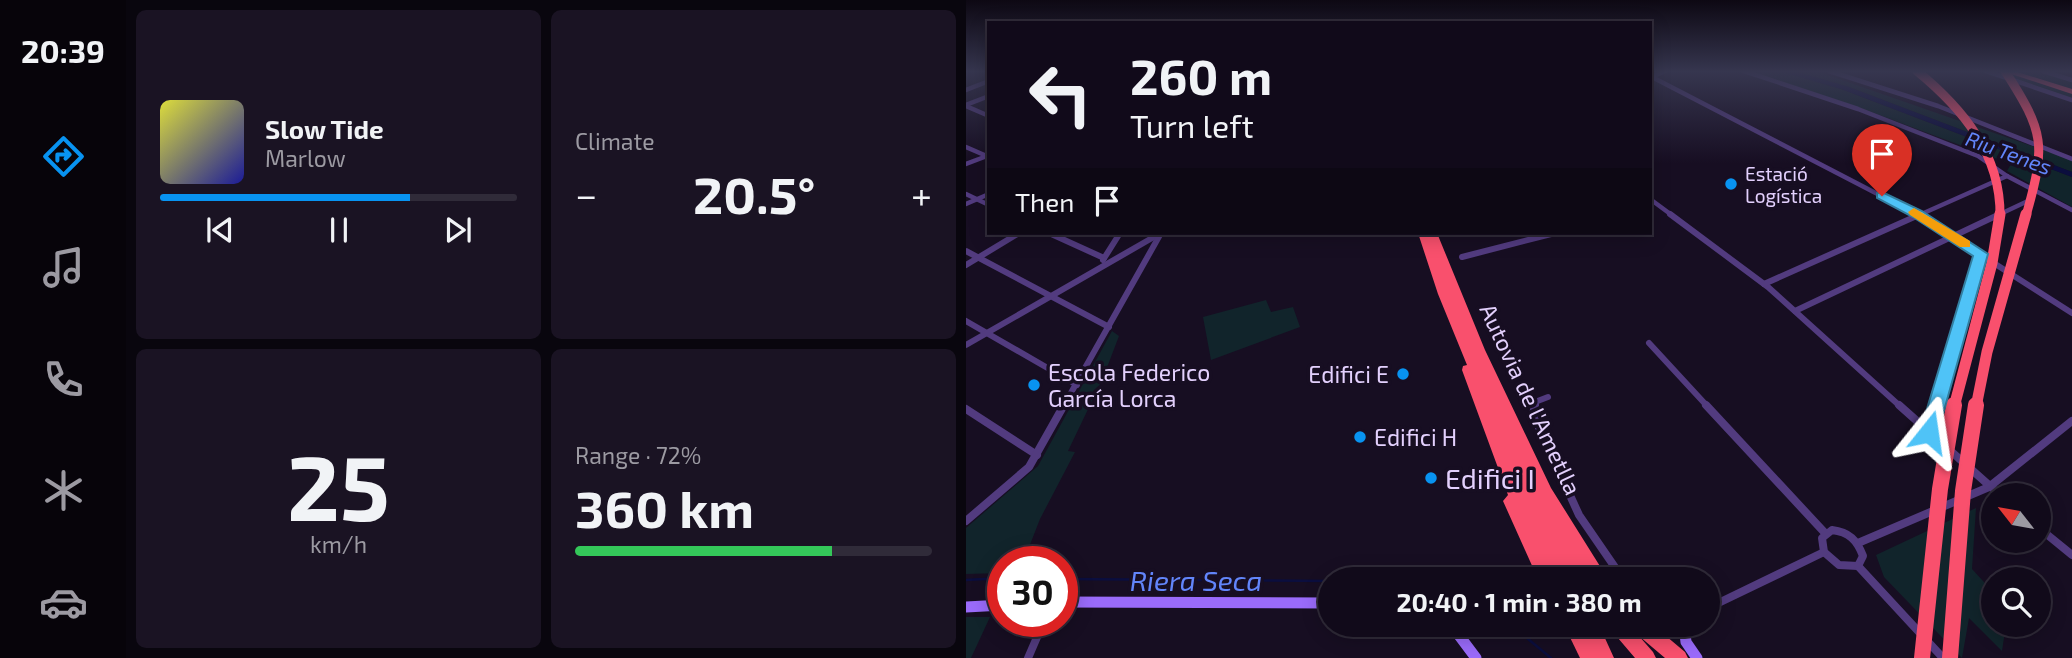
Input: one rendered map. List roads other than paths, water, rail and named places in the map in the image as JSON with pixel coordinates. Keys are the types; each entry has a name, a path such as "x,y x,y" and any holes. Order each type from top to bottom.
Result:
{"highway":[{"path":"1922,658 1945,453 1957,387 1997,241 2000,210 1996,176 1980,141 1949,102"},
{"path":"1950,658 1963,491 1978,395 1987,352 2039,169 2039,147 2031,112 2024,102"},
{"name":"Autovia de l'Ametlla","path":"1424,235 1437,279 1535,501 1575,567"},
{"name":"Autovia de l'Ametlla","path":"1433,235 1479,350 1546,493 1592,567"},
{"path":"1437,279 1440,298 1502,463 1530,522 1556,567"},
{"path":"1502,463 1508,494 1541,567"},
{"path":"1579,637 1589,658"},
{"path":"1595,637 1605,658"},
{"path":"1629,637 1647,658"},
{"path":"1649,637 1668,658"},
{"path":"1653,637 1679,658"}],"street":[{"path":"1699,102 1917,214 2072,313"},
{"path":"1836,102 1978,156 2007,176 2072,209"},
{"path":"1925,102 2072,159"},
{"path":"966,106 987,115"},
{"path":"966,147 987,156"},
{"path":"966,164 987,156"},
{"path":"1764,284 2007,176"},
{"path":"966,194 987,204"},
{"path":"1795,311 2043,194"},
{"path":"966,204 987,195"},
{"path":"1652,200 1764,284 1985,483"},
{"path":"1652,206 1658,205"},
{"path":"966,265 1016,235"},
{"path":"1053,235 1104,258"},
{"path":"1101,269 1104,258 1119,235"},
{"path":"966,347 1159,235"},
{"path":"966,520 1029,467 1160,235"},
{"path":"1462,257 1547,235"},
{"path":"966,251 1109,327"},
{"path":"1929,432 1981,254"},
{"path":"966,321 1077,385"},
{"path":"1649,343 1825,533"},
{"path":"1548,397 1535,402 1533,414 1580,515 1615,567"},
{"path":"966,409 1037,455"},
{"path":"1994,483 2072,421"},
{"path":"1858,542 1981,490"},
{"path":"1832,530 1841,530 1858,542 1863,556 1858,566 1850,569 1840,567 1824,552 1822,538 1832,530"},
{"path":"2051,538 2072,555"},
{"path":"1720,602 1824,552"},
{"path":"1858,566 1943,658"},
{"path":"1078,602 1318,603"},
{"path":"966,607 987,606"},
{"path":"1028,658 1037,637"},
{"path":"1460,637 1476,658"},
{"path":"1685,637 1697,658"}],"water":[{"name":"Riu Tenes","path":"1874,102 1888,102 2072,172 2072,177"}],"waterway":[{"name":"Riera Seca","path":"966,580 987,579"},
{"name":"Riera Seca","path":"1078,579 1318,581"},
{"name":"Riera Seca","path":"1526,637 1551,658"}],"place":[{"name":"Estació Logística","path":"1731,184"},
{"name":"Edifici E","path":"1403,374"},
{"name":"Escola Federico García Lorca","path":"1034,385"},
{"name":"Edifici H","path":"1360,437"},
{"name":"Edifici I","path":"1431,478"}]}
